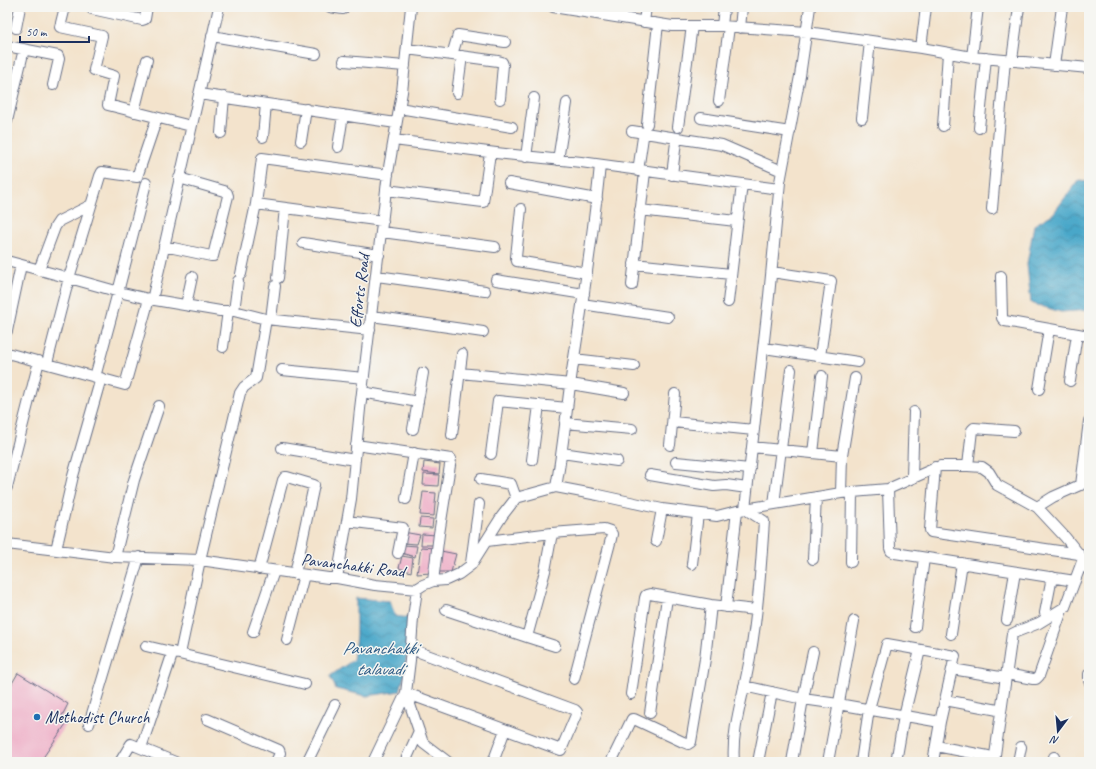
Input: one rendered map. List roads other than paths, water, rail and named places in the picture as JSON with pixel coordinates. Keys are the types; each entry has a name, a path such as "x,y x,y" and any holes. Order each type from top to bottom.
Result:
{"street":[{"path":"16,28 20,7"},
{"path":"65,7 60,27 102,36 94,70 114,76 108,105 191,126"},
{"path":"92,9 142,20 145,19 148,7"},
{"path":"7,353 125,385 151,299 218,7"},
{"path":"330,7 343,9"},
{"name":"Efforts Road","path":"337,578 347,521 355,460 386,190 405,66 411,7"},
{"path":"553,7 611,12 644,22 672,26 725,27 807,32 948,52 972,57 1089,68"},
{"path":"644,22 646,7"},
{"path":"719,101 725,27 724,7"},
{"path":"740,28 742,7"},
{"path":"726,607 741,510 748,488 772,272 779,189 790,132 810,7"},
{"path":"921,48 926,7"},
{"path":"972,57 978,7"},
{"path":"992,209 1008,60 1019,7"},
{"path":"1054,65 1062,7"},
{"path":"647,124 658,24"},
{"path":"678,127 692,26"},
{"path":"457,93 458,35 505,42"},
{"path":"212,36 316,54"},
{"path":"862,118 870,41"},
{"path":"7,46 58,56 59,59 53,85"},
{"path":"7,121 24,49"},
{"path":"406,49 502,62 500,99"},
{"path":"943,126 948,52"},
{"path":"979,128 986,58"},
{"path":"134,112 147,60"},
{"path":"344,61 405,66"},
{"path":"199,94 396,123"},
{"path":"221,133 224,97"},
{"path":"526,157 534,98"},
{"path":"558,160 567,103"},
{"path":"263,137 266,104"},
{"path":"399,108 512,127"},
{"path":"301,141 306,109"},
{"path":"338,147 343,115"},
{"path":"7,486 100,176 102,172 137,177 157,118"},
{"path":"701,118 790,132"},
{"path":"632,132 722,145 782,171"},
{"path":"632,285 640,210 643,138"},
{"path":"394,140 490,153 600,165 779,189"},
{"path":"672,175 676,142"},
{"path":"386,190 483,202 490,153"},
{"path":"223,347 256,204 262,158 388,175"},
{"path":"556,487 587,273 600,165"},
{"path":"164,246 213,256 228,196 224,191 179,178"},
{"path":"56,550 118,292 146,183"},
{"path":"509,184 597,199"},
{"path":"728,302 736,221 742,184"},
{"path":"256,204 383,222"},
{"path":"39,270 59,221 91,205"},
{"path":"141,748 176,653 241,389 255,380 257,375 277,282 286,208"},
{"path":"521,209 516,257 517,261 587,273"},
{"path":"640,210 736,221"},
{"path":"382,232 496,247"},
{"path":"303,243 379,255"},
{"path":"7,261 118,292 151,299 231,311 268,319 370,330"},
{"path":"634,264 731,274"},
{"path":"7,331 21,265"},
{"path":"772,272 831,281 820,356"},
{"path":"377,276 485,291"},
{"path":"1000,276 1002,318 1005,321 1089,336"},
{"path":"186,305 192,277"},
{"path":"496,280 668,318"},
{"path":"372,316 483,332"},
{"path":"1039,389 1049,329"},
{"path":"1070,381 1077,334"},
{"path":"764,348 858,362"},
{"path":"452,435 462,354"},
{"path":"574,359 634,366"},
{"path":"282,370 364,378"},
{"path":"774,504 792,370"},
{"path":"460,373 571,384 624,393"},
{"path":"413,429 423,374"},
{"path":"813,453 822,376"},
{"path":"841,493 842,456 855,378"},
{"path":"362,392 418,402"},
{"path":"670,446 674,394"},
{"path":"491,454 498,401 567,408"},
{"path":"532,460 539,405"},
{"path":"115,557 134,480 159,406"},
{"path":"912,478 914,412"},
{"path":"1039,506 1053,497 1085,483 1089,421"},
{"path":"673,422 754,430"},
{"path":"565,423 632,429"},
{"path":"968,466 972,430 974,428 1014,431"},
{"path":"356,445 451,459 433,581"},
{"path":"752,447 842,456"},
{"path":"282,448 355,460"},
{"path":"406,499 414,453"},
{"path":"562,453 617,461"},
{"path":"676,462 750,469"},
{"path":"935,467 931,532 1081,557"},
{"path":"482,479 511,484 516,498 556,487 662,509 717,516 741,510 841,493 888,489 935,467 982,467 989,472 994,482 1000,487 1039,506 1081,557 1089,570"},
{"path":"650,475 714,486 726,485 748,488"},
{"path":"259,569 283,480 287,477 314,485 315,489 287,640"},
{"path":"888,489 890,548 891,551 895,553 1075,581"},
{"path":"851,562 852,492"},
{"path":"813,559 816,497"},
{"name":"Pavanchakki Road","path":"7,544 115,557 200,560 274,571 337,578 375,585 417,589 433,581 446,580 459,574 471,565 502,516 516,498"},
{"path":"471,565 479,504"},
{"path":"656,541 662,509"},
{"path":"734,762 733,751 750,657 756,610 764,521 741,510"},
{"path":"692,564 698,514"},
{"path":"347,521 403,528 398,553"},
{"path":"487,541 552,533 604,529 610,531 612,534 574,679"},
{"path":"527,637 545,571 552,533"},
{"path":"89,724 139,557"},
{"path":"952,669 1036,679 1062,610 1067,603 1075,581 1081,557"},
{"path":"915,627 924,558"},
{"path":"951,634 962,563"},
{"path":"253,632 274,571"},
{"path":"1007,620 1014,572"},
{"path":"1045,613 1052,577"},
{"path":"373,762 406,692 417,589"},
{"path":"631,694 646,595 650,594 711,605 756,610"},
{"path":"650,713 667,598"},
{"path":"613,761 632,719 688,744 691,742 705,659 711,605"},
{"path":"446,610 555,646"},
{"path":"936,746 991,759 1003,675 1012,634 1039,624 1062,610"},
{"path":"828,762 854,621"},
{"path":"861,762 869,709 887,644 955,656 940,722 933,762"},
{"path":"146,646 305,684"},
{"path":"406,692 561,750 577,712 411,649"},
{"path":"896,762 904,716 920,650"},
{"path":"792,762 813,652"},
{"path":"1089,674 1089,681"},
{"path":"744,686 803,699 940,722"},
{"path":"406,692 423,743 448,762"},
{"path":"758,762 772,692"},
{"path":"945,700 998,710"},
{"path":"307,762 334,705"},
{"path":"206,719 279,750 280,753 276,762"},
{"path":"493,762 505,730"},
{"path":"406,762 419,731"},
{"path":"120,762 131,744 174,762"},
{"path":"1018,762 1021,747"}],"water":[{"path":"1078,180 1089,181 1089,310 1061,312 1031,303 1027,264 1034,225 1053,214"},
{"name":"Pavanchakki talavadi","path":"356,598 390,601 395,616 409,618 405,673 400,691 367,696 336,689 330,676 353,660 356,636"}],"place":[{"name":"Methodist Church","path":"37,717"}]}
